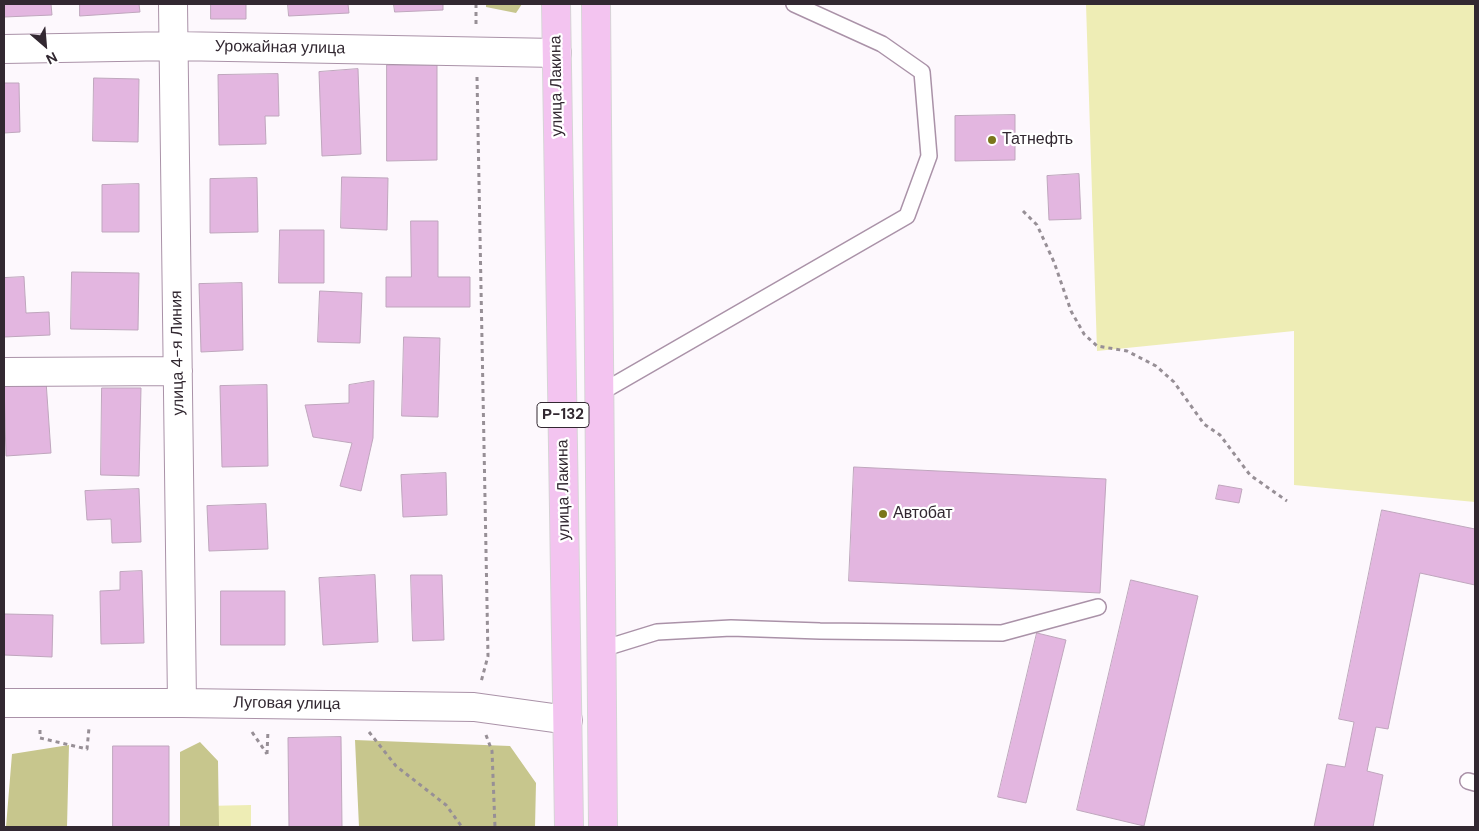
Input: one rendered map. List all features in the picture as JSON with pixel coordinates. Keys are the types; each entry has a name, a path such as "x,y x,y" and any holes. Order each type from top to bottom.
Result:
{"highway":[{"name":"улица Лакина","path":"556,4 569,827"},
{"name":"Р-132","path":"596,4 603,827"}],"street":[{"name":"улица 4-я Линия","path":"174,4 182,703"},
{"name":"Урожайная улица","path":"4,49 174,46 557,54"},
{"path":"4,372 178,371"},
{"name":"Луговая улица","path":"4,703 182,703 474,707 568,720"}],"lane":[{"path":"600,393 906,216 929,156 922,72 882,44 794,4"},
{"path":"602,649 657,632 731,628 1002,633 1098,607"}],"path":[{"path":"476,4 488,656 474,707 492,751 495,827"},
{"path":"1023,211 1037,225 1071,310 1084,334 1097,346 1127,351 1156,366 1174,382 1204,424 1220,435 1250,475 1288,501"},
{"path":"39,703 40,738 87,749"},
{"path":"338,705 370,733 396,766 446,805 462,827"}],"green space":[{"path":"1086,4 1475,4 1475,502 1294,485 1294,331 1097,351"},
{"path":"251,805 251,827 205,827 205,806"}],"shaded area":[{"path":"486,4 522,4 516,13 486,7"},
{"path":"355,740 510,746 536,783 535,827 359,827"},
{"path":"200,742 218,761 219,827 180,827 180,752"},
{"path":"69,745 67,827 6,827 12,754"}],"building":[{"path":"4,4 51,4 52,15 4,17"},
{"path":"80,4 139,4 140,12 80,16"},
{"path":"211,4 246,4 246,19 211,19"},
{"path":"288,4 348,4 349,13 289,16"},
{"path":"394,4 443,4 443,10 395,12"},
{"path":"387,65 437,65 437,160 387,161"},
{"path":"358,69 361,154 322,156 319,72"},
{"path":"278,74 279,116 265,116 266,144 219,145 218,75"},
{"path":"94,78 139,79 138,142 93,141"},
{"path":"4,83 19,83 20,132 4,133"},
{"path":"1015,115 1015,160 955,161 955,116"},
{"path":"1079,174 1081,219 1049,220 1047,176"},
{"path":"342,177 388,178 387,230 341,228"},
{"path":"257,178 258,232 210,233 210,179"},
{"path":"139,184 139,232 102,232 102,185"},
{"path":"411,221 438,221 438,277 470,277 470,307 386,307 386,277 411,277"},
{"path":"280,230 324,230 324,283 279,283"},
{"path":"72,272 139,273 138,330 71,329"},
{"path":"24,277 26,313 49,312 50,335 4,337 4,278"},
{"path":"242,283 243,350 201,352 199,284"},
{"path":"320,291 362,293 360,343 318,342"},
{"path":"404,337 440,338 438,417 402,416"},
{"path":"46,381 51,453 6,456 4,384"},
{"path":"374,381 373,438 361,491 340,486 352,443 313,437 305,405 349,403 349,385"},
{"path":"267,385 268,466 222,467 220,386"},
{"path":"102,388 141,388 139,476 101,475"},
{"path":"854,467 1106,479 1100,593 849,581"},
{"path":"446,473 447,515 403,517 401,475"},
{"path":"1219,485 1242,489 1239,503 1216,499"},
{"path":"139,489 141,542 112,543 111,519 87,520 85,491"},
{"path":"266,504 268,549 209,551 207,506"},
{"path":"1382,510 1475,529 1475,585 1420,573 1388,729 1376,727 1367,771 1383,775 1373,827 1314,827 1327,764 1345,767 1354,722 1339,719"},
{"path":"142,571 144,643 101,644 100,591 120,590 120,572"},
{"path":"375,575 378,642 323,645 319,578"},
{"path":"411,575 442,575 444,640 413,641"},
{"path":"1131,580 1198,596 1144,826 1077,810"},
{"path":"221,591 285,591 285,645 221,645"},
{"path":"5,614 53,615 52,657 4,655"},
{"path":"1037,633 1066,640 1026,803 998,797"},
{"path":"341,737 342,827 289,827 288,738"},
{"path":"113,746 169,746 169,827 113,827"}],"place":[{"name":"Татнефть","path":"992,140"},
{"name":"Автобат","path":"883,514"}]}
